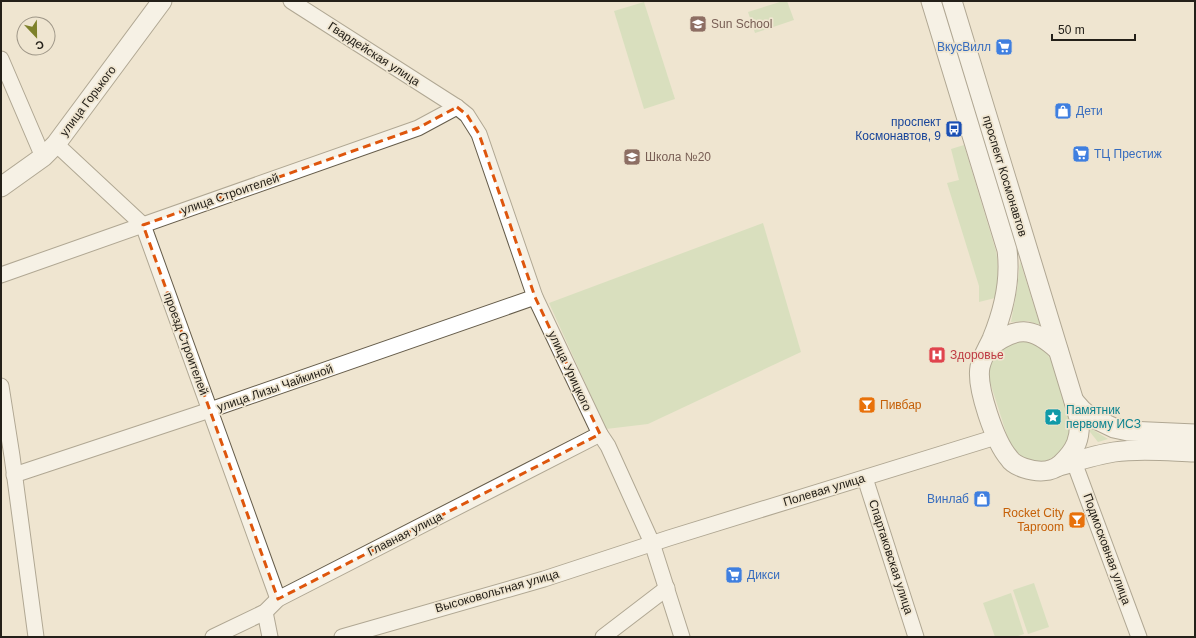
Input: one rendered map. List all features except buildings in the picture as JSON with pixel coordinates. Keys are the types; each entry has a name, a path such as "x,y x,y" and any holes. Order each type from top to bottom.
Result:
{"main road":[{"name":"улица Горького","path":"1,188 49,150 162,1"},
{"name":"проспект Космонавтов","path":"931,1 1007,250 1009,264 1002,314 983,357 979,376 982,392 996,437 1009,459 1019,466 1040,472 1067,464 1079,438 1079,418 952,1"},
{"path":"988,348 1001,338 1020,332 1038,336 1058,350"},
{"path":"1074,400 1089,416 1114,428 1128,431 1195,434"},
{"path":"1067,464 1097,455 1116,452 1156,450 1195,452"}],"street":[{"name":"Гвардейская улица","path":"291,1 457,107"},
{"path":"1,59 49,150"},
{"name":"улица Строителей","path":"1,275 418,128 457,107"},
{"name":"улица Урицкого","path":"457,107 467,115 479,134 535,297 600,434 608,446 652,543 682,637"},
{"name":"проезд Строителей","path":"49,150 143,225 278,599"},
{"name":"улица Лизы Чайкиной","path":"14,475 210,410 535,297"},
{"path":"1,386 36,637"},
{"name":"Главная улица","path":"214,637 265,612 278,599 600,434"},
{"name":"Полевая улица","path":"652,543 996,437"},
{"name":"Подмосковная улица","path":"1067,464 1139,637"},
{"name":"Спартаковская улица","path":"865,478 916,637"},
{"name":"Высоковольтная улица","path":"342,637 544,579 652,543"},
{"path":"603,637 667,588"},
{"path":"265,612 270,637"}],"highlighted area":[{"path":"457,107 467,115 479,134 535,297 600,434 278,599 143,225 418,128"}],"green space":[{"path":"787,1 794,20 755,33 748,12"},
{"path":"644,2 675,99 644,109 614,11"},
{"path":"964,145 996,251 998,263 995,298 979,302 979,286 947,183 959,180 951,149"},
{"path":"763,223 801,352 648,424 606,429 549,303"},
{"path":"1020,261 1040,325 1028,321 1011,322"},
{"path":"1022,341 1040,347 1052,361 1071,424 1068,444 1056,455 1048,460 1040,462 1031,461 1022,457 1010,445 989,379 991,364 997,353 1008,345"},
{"path":"1090,428 1108,439 1098,442 1090,432"},
{"path":"1034,583 1049,627 1028,634 1013,590"},
{"path":"1011,593 1024,634 1015,637 995,637 983,603"}],"place":[{"name":"Sun School","path":"698,24"},
{"name":"ВкусВилл","path":"1004,47"},
{"name":"Дети","path":"1063,111"},
{"name":"проспект Космонавтов, 9","path":"954,129"},
{"name":"ТЦ Престиж","path":"1081,154"},
{"name":"Школа №20","path":"632,157"},
{"name":"Здоровье","path":"937,355"},
{"name":"Пивбар","path":"867,405"},
{"name":"Памятник первому ИСЗ","path":"1053,417"},
{"name":"Винлаб","path":"982,499"},
{"name":"Rocket City Taproom","path":"1077,520"},
{"name":"Дикси","path":"734,575"}]}
